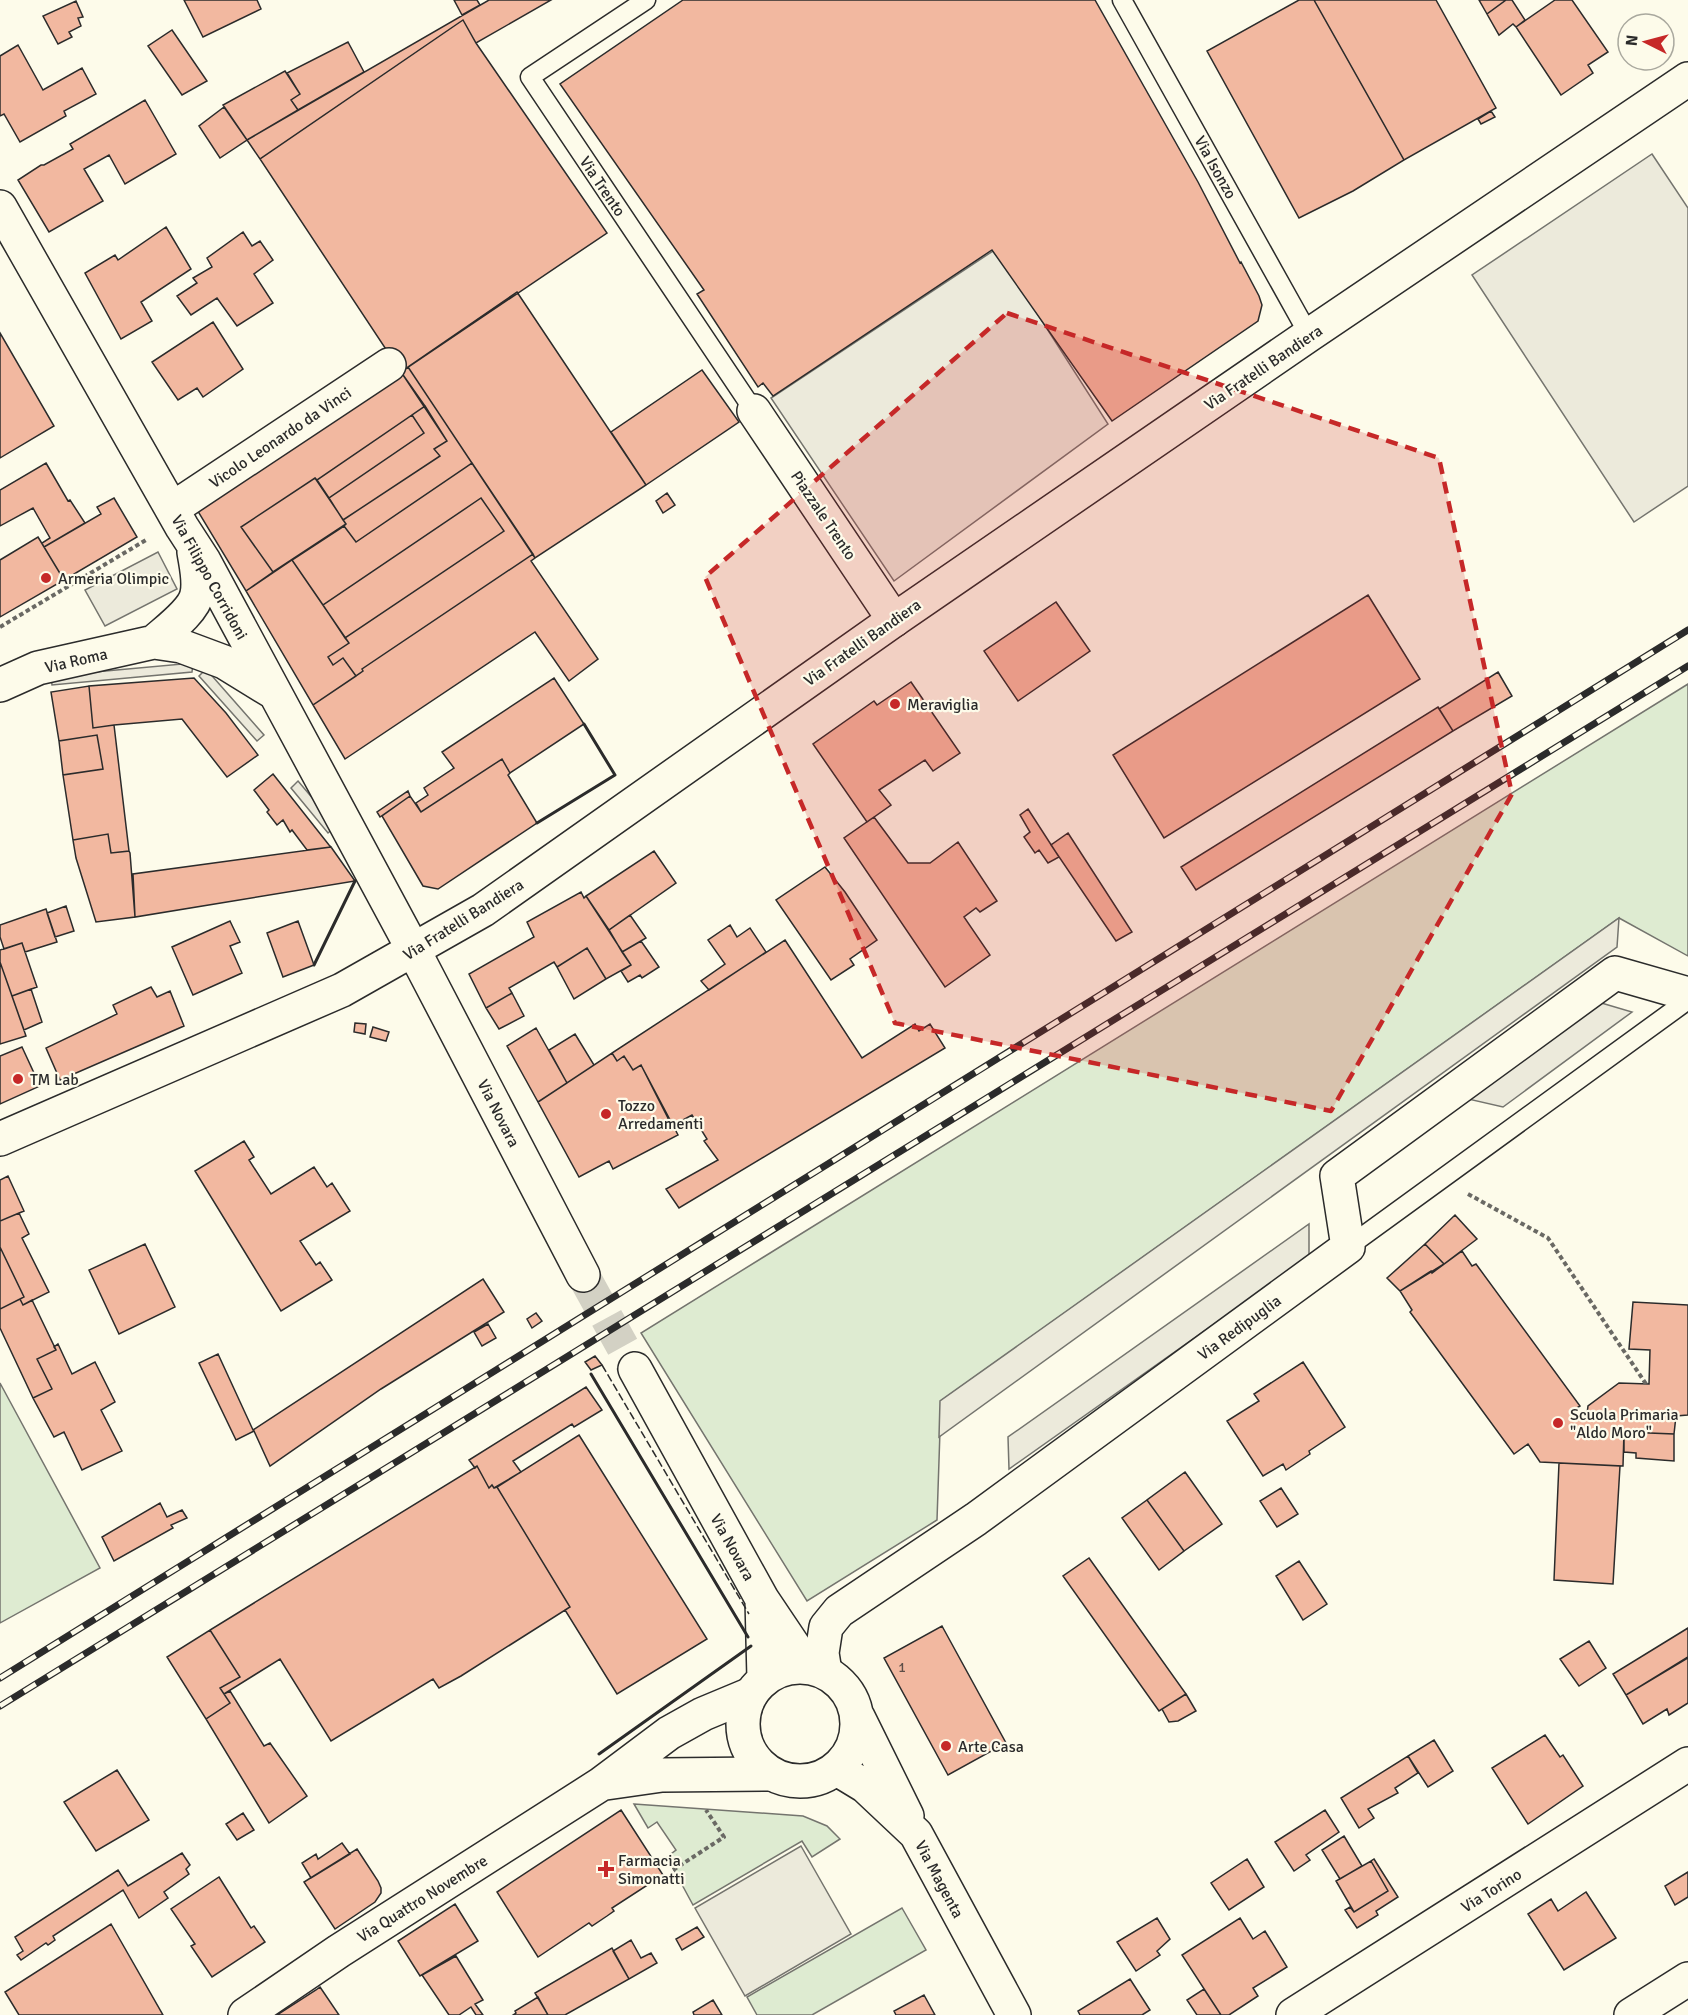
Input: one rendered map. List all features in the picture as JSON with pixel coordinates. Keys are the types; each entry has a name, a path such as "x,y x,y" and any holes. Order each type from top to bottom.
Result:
{"street":[{"name":"Via Fratelli Bandiera","path":"0,1140 342,990 483,910 894,620 1688,79"},
{"name":"Via Filippo Corridoni","path":"0,207 181,524 414,951"},
{"name":"Vicolo Leonardo da Vinci","path":"181,524 389,364"},
{"name":"Piazzale Trento","path":"754,411 894,620"},
{"name":"Via Roma","path":"154,642 188,611 198,595 197,573 181,524"},
{"name":"Via Roma","path":"0,685 38,668 154,642 181,646 224,662 275,693"},
{"name":"Via Novara","path":"414,951 583,1275"},
{"path":"1348,1246 1337,1176 1615,973 1688,994"},
{"name":"Via Redipuglia","path":"816,1669 822,1653 826,1627 839,1611 976,1519 1348,1246"},
{"name":"Via Novara","path":"635,1369 762,1599 816,1669"},
{"name":"Via Novara","path":"758,1686 762,1599"},
{"path":"858,1717 857,1736 850,1754 837,1769 822,1778 804,1782 787,1780 771,1774 757,1762 748,1747 743,1729 744,1711 758,1686 777,1671 792,1667 816,1669 841,1683 852,1698 858,1717 916,1833"},
{"name":"Via Quattro Novembre","path":"245,2015 339,1951 601,1784 669,1733 758,1686"},
{"name":"Via Torino","path":"1293,2015 1688,1764"},
{"name":"Via Magenta","path":"837,1769 865,1786 916,1833 1014,2015"},
{"name":"Via Quattro Novembre","path":"601,1784 662,1775 771,1774"},
{"path":"1631,2015 1688,1979"}],"lane":[{"name":"Via Trento","path":"646,0 530,77 754,411"},
{"name":"Via Isonzo","path":"1122,0 1310,335"},
{"name":"Via Redipuglia","path":"1348,1246 1688,1000"}],"path":[{"path":"0,627 181,524"},
{"path":"1440,1180 1548,1238 1646,1384"},
{"path":"673,1869 724,1837 705,1810"}],"highlighted area":[{"path":"1007,313 1439,458 1512,794 1331,1111 895,1023 705,577"}],"green space":[{"path":"1688,684 1688,956 1619,918 941,1401 937,1520 807,1601 641,1333"},
{"path":"0,1383 100,1568 0,1623"},
{"path":"634,1804 803,1816 827,1826 840,1839 812,1857 802,1841 693,1905 667,1857 676,1850 657,1822 648,1828"},
{"path":"902,1908 926,1950 812,2015 757,2015 747,1997"}],"shaded area":[{"path":"1652,154 1688,208 1688,486 1634,522 1472,275"},
{"path":"996,249 1108,424 894,581 771,398"},
{"path":"158,552 177,589 105,626 85,590"},
{"path":"193,663 192,672 52,685 51,676"},
{"path":"206,669 264,735 257,741 199,676"},
{"path":"298,781 336,826 328,833 291,788"},
{"path":"1619,918 1617,947 939,1437 940,1401"},
{"path":"1598,1002 1632,1012 1503,1107 1468,1099"},
{"path":"1309,1224 1309,1257 1009,1469 1008,1437"},
{"path":"801,1846 851,1934 745,1996 695,1908"}],"building":[{"path":"184,0 257,0 261,9 203,37"},
{"path":"454,0 477,0 480,5 462,15"},
{"path":"489,0 551,0 476,43 463,20 260,159 247,140"},
{"path":"683,0 1095,0 1198,182 1259,296 1262,305 1258,321 1112,421 992,250 773,396 763,383 758,387 697,294 704,290 560,84"},
{"path":"1299,0 1314,0 1404,160 1353,191 1299,218 1207,51"},
{"path":"1314,0 1436,0 1496,108 1404,160"},
{"path":"1479,0 1506,0 1487,14"},
{"path":"1506,0 1512,0 1525,20 1516,27 1513,24 1499,35 1487,14"},
{"path":"1555,0 1572,0 1608,52 1588,65 1593,73 1561,95 1516,27"},
{"path":"76,1 83,17 78,18 81,26 69,32 72,37 58,44 43,16"},
{"path":"463,20 476,43 607,233 401,372 260,159"},
{"path":"172,30 207,81 182,95 148,46"},
{"path":"348,42 364,72 298,110 291,100 300,94 287,73"},
{"path":"18,45 43,90 82,68 96,94 64,111 66,116 20,142 4,114 0,116 0,56"},
{"path":"285,71 300,94 291,100 298,110 247,140 223,105"},
{"path":"145,100 176,154 125,184 109,155 84,169 103,201 49,232 18,180 73,149 70,144"},
{"path":"224,107 247,140 220,158 199,126"},
{"path":"1491,111 1495,117 1481,124 1478,119"},
{"path":"166,227 191,269 141,302 152,321 121,339 85,273 115,255 118,260"},
{"path":"243,232 252,246 260,241 273,260 254,274 273,303 237,326 217,298 191,315 177,296 197,283 193,278 212,267 207,258"},
{"path":"517,292 646,485 535,558 408,367"},
{"path":"213,322 243,369 203,397 197,388 178,400 152,362"},
{"path":"0,333 54,426 0,458"},
{"path":"408,367 472,463 356,542 344,526 346,524 343,520 440,456 434,449 447,441 401,372"},
{"path":"702,370 739,422 646,485 611,432"},
{"path":"401,372 425,406 317,480 315,478 241,527 273,572 246,591 196,508"},
{"path":"425,406 447,441 434,449 440,456 343,520 329,498 424,433 412,415"},
{"path":"412,415 424,433 329,498 317,480"},
{"path":"46,463 68,501 70,500 85,523 44,547 42,543 50,538 33,508 0,526 0,490"},
{"path":"472,463 533,554 362,669 363,671 356,676 343,658 333,665 328,657 349,643 345,638 504,531 481,498 323,605 292,560 344,526 356,542"},
{"path":"315,478 346,524 273,572 241,527"},
{"path":"667,493 675,505 663,513 656,501"},
{"path":"114,498 137,537 64,580 44,547 101,514 97,507"},
{"path":"481,498 504,531 345,638 323,605"},
{"path":"38,537 64,580 0,617 0,560"},
{"path":"533,554 535,558 531,561 598,659 569,681 535,632 345,759 313,705 363,671 362,669"},
{"path":"292,560 349,643 328,657 333,665 343,658 356,676 313,705 246,591"},
{"path":"1368,595 1420,679 1164,838 1113,755"},
{"path":"1056,602 1090,651 1018,701 984,651"},
{"path":"1498,672 1512,696 1453,731 1439,709"},
{"path":"194,678 226,713 258,755 227,777 182,719 93,728 89,686"},
{"path":"554,678 584,724 510,773 502,759 421,812 416,803 428,795 424,788 454,768 442,752"},
{"path":"911,682 960,753 933,771 925,760 879,790 891,805 867,822 813,744 874,701 877,705"},
{"path":"89,686 93,728 114,725 129,851 111,853 108,834 73,840 63,775 103,769 97,735 59,741 51,692"},
{"path":"1438,707 1453,731 1196,890 1181,867"},
{"path":"97,735 103,769 63,775 59,741"},
{"path":"502,759 510,773 508,775 537,823 438,889 423,886 382,816 410,796 421,812"},
{"path":"273,774 331,847 307,850 292,830 290,832 283,820 277,825 254,790"},
{"path":"408,791 410,796 380,817 377,812"},
{"path":"1028,809 1059,857 1048,863 1039,850 1035,853 1024,837 1030,832 1020,815"},
{"path":"874,817 908,863 930,863 958,842 997,901 980,912 976,908 964,917 990,955 945,987 844,838"},
{"path":"1068,833 1132,932 1116,941 1051,845"},
{"path":"108,834 111,853 129,851 130,853 135,917 96,922 76,858 73,840"},
{"path":"331,847 355,881 135,917 133,874"},
{"path":"654,851 676,883 609,930 586,896"},
{"path":"825,867 877,940 850,959 854,965 831,980 776,900"},
{"path":"581,892 584,898 586,896 631,965 606,979 587,948 557,967 554,962 509,988 512,993 486,1008 469,974 534,937 527,922"},
{"path":"66,906 74,931 55,937 47,913"},
{"path":"46,909 57,942 25,952 22,943 4,949 0,937 0,925"},
{"path":"630,915 646,938 622,952 609,930"},
{"path":"230,921 240,942 230,946 242,973 193,995 172,947"},
{"path":"298,921 314,965 283,977 267,933"},
{"path":"730,925 737,937 750,928 766,952 709,990 701,981 725,964 708,940"},
{"path":"785,940 862,1058 915,1024 919,1031 930,1024 945,1048 679,1208 666,1189 718,1160 704,1141 707,1139 692,1115 672,1126 641,1065 633,1070 624,1056 617,1061 612,1053"},
{"path":"641,941 659,967 642,978 640,975 628,982 621,971 631,965 622,952"},
{"path":"22,943 37,987 12,996 0,962 0,950"},
{"path":"587,948 606,979 574,999 557,967"},
{"path":"0,962 26,1036 0,1044"},
{"path":"151,987 157,997 170,991 184,1026 60,1080 46,1048 117,1014 113,1005"},
{"path":"31,989 42,1022 24,1030 12,996"},
{"path":"512,993 524,1016 499,1029 486,1008"},
{"path":"355,1023 366,1024 365,1034 354,1032"},
{"path":"373,1027 389,1032 386,1041 370,1037"},
{"path":"536,1028 567,1083 538,1102 507,1046"},
{"path":"575,1034 594,1065 567,1083 549,1050"},
{"path":"22,1047 40,1086 0,1104 0,1056"},
{"name":"Tozzo Arredamenti","path":"612,1053 617,1061 624,1056 633,1070 641,1065 678,1135 613,1169 609,1161 579,1177 538,1102"},
{"path":"244,1141 254,1157 249,1160 271,1194 314,1167 327,1187 332,1183 350,1211 300,1241 316,1265 320,1262 332,1280 281,1311 195,1171"},
{"path":"8,1176 24,1211 0,1221 0,1180"},
{"path":"19,1213 29,1234 22,1238 49,1292 23,1305 20,1299 24,1297 0,1247 0,1221"},
{"path":"1455,1215 1477,1239 1444,1264 1425,1244"},
{"path":"145,1244 175,1307 119,1334 89,1270"},
{"path":"1425,1244 1444,1264 1400,1291 1387,1278"},
{"path":"0,1247 24,1297 0,1309"},
{"path":"1462,1251 1472,1266 1476,1264 1580,1406 1572,1411 1578,1420 1587,1414 1588,1406 1619,1383 1649,1384 1650,1350 1629,1349 1633,1302 1688,1305 1688,1415 1676,1416 1674,1434 1624,1432 1623,1466 1540,1462 1528,1444 1514,1454 1410,1312 1412,1310 1400,1291 1431,1271 1432,1273"},
{"path":"483,1279 504,1312 381,1389 270,1466 254,1431 236,1440 199,1363 218,1354 253,1430"},
{"path":"20,1299 23,1305 32,1300 56,1350 37,1359 52,1389 33,1398 0,1328 0,1309"},
{"path":"536,1313 542,1321 532,1328 527,1319"},
{"path":"488,1324 496,1338 482,1346 474,1332"},
{"path":"58,1344 72,1374 95,1362 115,1402 101,1410 122,1451 82,1470 64,1432 54,1437 33,1398 52,1389 37,1359 56,1350 54,1347"},
{"path":"595,1356 602,1365 591,1370 585,1362"},
{"path":"1303,1362 1345,1427 1309,1451 1310,1454 1286,1470 1283,1464 1263,1476 1227,1421 1259,1401 1254,1394"},
{"path":"586,1387 602,1410 574,1427 572,1424 513,1461 521,1472 494,1488 492,1485 489,1488 477,1466 475,1468 469,1460"},
{"path":"1624,1432 1674,1434 1674,1461 1636,1458 1636,1453 1624,1452"},
{"path":"579,1435 707,1639 617,1694 565,1610 570,1607 497,1487"},
{"path":"1559,1463 1620,1466 1613,1584 1554,1580"},
{"path":"477,1466 489,1488 492,1485 494,1488 497,1487 570,1607 461,1676 439,1688 433,1679 331,1741 280,1659 224,1694 220,1688 240,1677 210,1630"},
{"path":"1185,1472 1222,1524 1184,1551 1147,1500"},
{"path":"1281,1488 1298,1514 1277,1527 1260,1501"},
{"path":"1147,1500 1184,1551 1159,1570 1122,1518"},
{"path":"160,1503 167,1517 182,1510 187,1518 171,1525 173,1528 114,1561 102,1537"},
{"path":"1089,1558 1186,1694 1159,1711 1063,1576"},
{"path":"1299,1561 1327,1604 1303,1620 1276,1576"},
{"path":"942,1626 1006,1743 948,1775 884,1658"},
{"path":"1688,1628 1688,1658 1626,1695 1613,1674"},
{"path":"210,1630 240,1677 220,1688 230,1703 206,1719 167,1657"},
{"path":"1589,1641 1606,1668 1579,1686 1560,1659"},
{"path":"1688,1657 1688,1703 1669,1715 1667,1709 1643,1724 1626,1695"},
{"path":"230,1691 264,1746 270,1743 307,1796 269,1823 206,1719 230,1703 224,1694"},
{"path":"1186,1694 1196,1711 1178,1721 1169,1722 1162,1709"},
{"path":"1545,1735 1560,1757 1563,1755 1583,1786 1528,1824 1492,1768"},
{"path":"1434,1740 1453,1771 1428,1787 1408,1756"},
{"path":"1408,1756 1418,1773 1395,1788 1398,1793 1368,1809 1374,1818 1359,1828 1341,1798"},
{"path":"117,1770 149,1820 96,1851 64,1802"},
{"path":"621,1810 663,1875 612,1908 614,1911 592,1926 589,1923 538,1957 497,1892"},
{"path":"1325,1810 1339,1832 1306,1855 1310,1860 1294,1871 1275,1842"},
{"path":"243,1813 254,1830 237,1840 226,1824"},
{"path":"1344,1836 1362,1866 1340,1879 1322,1850"},
{"path":"342,1843 350,1854 311,1878 302,1863 316,1854 318,1859"},
{"path":"357,1849 378,1881 381,1893 375,1902 335,1929 304,1882"},
{"path":"182,1853 190,1865 186,1869 189,1874 164,1892 168,1898 139,1918 123,1890 53,1936 55,1940 48,1945 46,1943 21,1960 17,1955 23,1951 15,1937 118,1870 128,1886"},
{"path":"1247,1859 1264,1887 1229,1910 1211,1883"},
{"path":"1374,1859 1398,1897 1376,1911 1378,1915 1357,1928 1345,1910 1350,1907 1354,1912 1388,1891 1371,1861"},
{"path":"1371,1861 1388,1891 1354,1912 1336,1881"},
{"path":"1688,1872 1688,1897 1675,1905 1665,1886"},
{"path":"219,1877 251,1928 254,1926 265,1942 212,1977 191,1946 195,1944 171,1909"},
{"path":"1586,1892 1616,1938 1564,1970 1528,1914 1551,1899 1558,1911"},
{"path":"455,1904 478,1941 420,1976 398,1941"},
{"path":"1157,1918 1170,1939 1157,1951 1160,1955 1136,1971 1117,1942"},
{"path":"1240,1918 1253,1939 1265,1931 1287,1967 1253,1988 1258,1996 1229,2015 1221,2015 1182,1955"},
{"path":"111,1924 163,2015 19,2015 5,1992"},
{"path":"697,1927 704,1937 682,1950 676,1939"},
{"path":"631,1940 641,1958 651,1953 657,1963 629,1979 613,1951"},
{"path":"612,1948 629,1979 565,2015 548,2015 535,1993"},
{"path":"456,1956 483,2000 475,2004 483,2015 476,2015 471,2007 459,2015 449,2015 422,1975"},
{"path":"1130,1979 1150,2010 1142,2015 1080,2015 1078,2011"},
{"path":"320,1987 339,2015 277,2015 316,1990"},
{"path":"1204,1989 1221,2015 1197,2015 1187,2000"},
{"path":"924,1995 935,2015 896,2015 894,2011"},
{"path":"538,1997 548,2015 513,2015 515,2011"},
{"path":"713,2000 722,2015 694,2015 693,2012"}],"tunnel":[{"path":"583,1275 635,1369"}],"railway":[{"path":"0,1678 1688,630"},
{"path":"0,1706 1688,666"}],"fence":[{"path":"602,1365 749,1614"}],"wall":[{"path":"537,823 615,775 584,724"},
{"path":"314,965 355,881"},
{"path":"591,1374 748,1637"},
{"path":"599,1754 751,1646"}],"place":[{"name":"Armeria Olimpic","path":"46,578"},
{"name":"Meraviglia","path":"895,704"},
{"name":"TM Lab","path":"18,1079"},
{"name":"Tozzo Arredamenti","path":"606,1114"},
{"name":"Scuola Primaria \"Aldo Moro\"","path":"1558,1423"},
{"name":"Arte Casa","path":"946,1746"},
{"name":"Farmacia Simonatti","path":"606,1869"}]}
